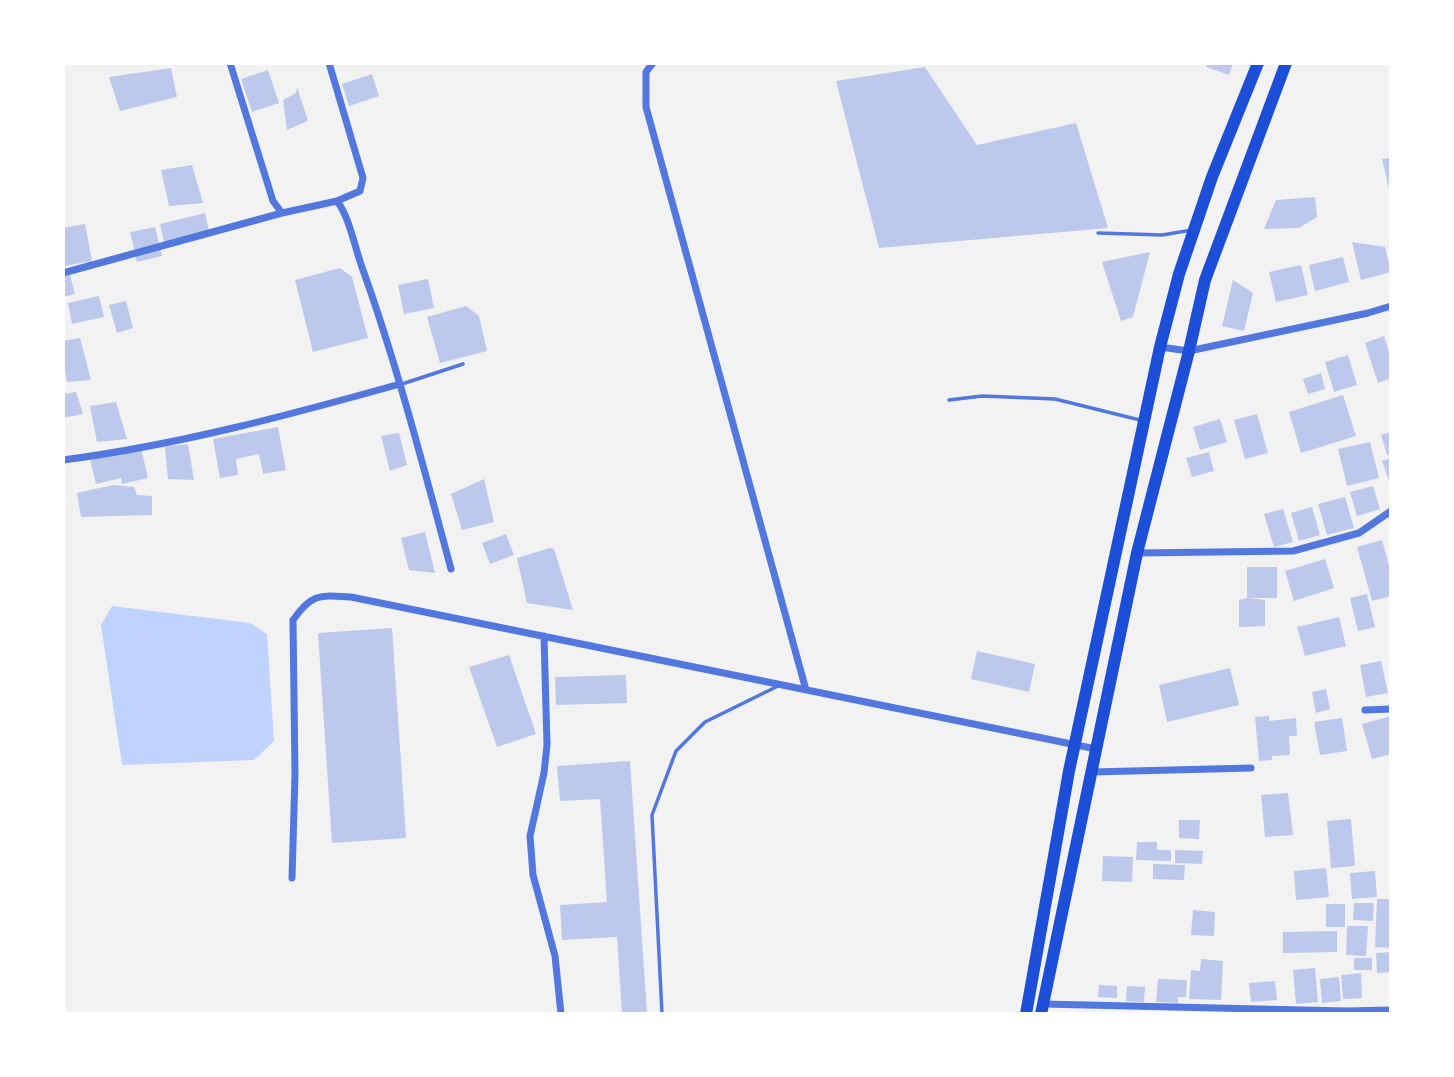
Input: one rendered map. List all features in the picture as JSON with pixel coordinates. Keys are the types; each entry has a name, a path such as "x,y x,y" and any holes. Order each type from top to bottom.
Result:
{"highway":[{"path":"1026,1014 1075,744 1160,346 1179,274 1212,177 1258,63"},
{"path":"1042,1009 1137,553 1205,280 1286,63"}],"street":[{"path":"230,63 273,201 282,213"},
{"path":"63,273 282,213 337,201 360,191 363,178 329,63"},
{"path":"653,63 646,72 646,107 806,690"},
{"path":"337,201 344,211 385,332 451,569"},
{"path":"1160,346 1189,351 1391,306"},
{"path":"63,460 253,425 400,384"},
{"path":"1137,553 1293,551 1359,533 1391,511"},
{"path":"292,878 295,775 293,620 306,602 324,595 351,597 1097,749"},
{"path":"544,636 547,745 544,773 530,836 533,875 555,956 561,1014"},
{"path":"1365,710 1391,709"},
{"path":"1092,772 1251,768"},
{"path":"1042,1009 1346,1012 1391,1010"}],"lane":[{"path":"1098,233 1162,235 1194,230"},
{"path":"400,384 463,363"},
{"path":"949,400 982,396 1055,399 1145,421"},
{"path":"662,1014 652,815 676,751 705,722 780,685"}],"water":[{"path":"112,606 250,623 267,634 274,741 254,760 122,765 101,625"}],"building":[{"path":"1208,63 1233,63 1229,75 1206,67"},
{"path":"925,67 977,145 1076,123 1108,228 879,248 836,81"},
{"path":"171,68 177,97 120,111 109,77"},
{"path":"268,70 279,103 252,112 241,79"},
{"path":"372,74 379,96 349,106 342,84"},
{"path":"297,87 308,121 287,130 283,100 296,93"},
{"path":"1391,158 1391,193 1390,193 1382,159"},
{"path":"192,165 203,203 169,206 161,170"},
{"path":"1315,197 1317,217 1299,228 1264,229 1276,200"},
{"path":"205,213 209,231 164,242 160,224"},
{"path":"85,224 92,261 65,266 63,228"},
{"path":"155,227 162,256 137,262 130,232"},
{"path":"1352,242 1385,247 1391,272 1361,280"},
{"path":"1150,252 1133,317 1121,321 1102,262"},
{"path":"1343,257 1349,282 1315,291 1309,265"},
{"path":"1301,265 1308,295 1276,302 1269,272"},
{"path":"340,268 352,277 368,338 313,352 295,280"},
{"path":"70,275 75,294 63,297 63,277"},
{"path":"428,279 434,308 404,314 398,285"},
{"path":"1233,280 1253,293 1244,331 1222,326"},
{"path":"99,296 104,317 72,324 68,303"},
{"path":"126,301 133,328 117,333 109,305"},
{"path":"466,306 479,316 487,351 440,363 427,317"},
{"path":"1384,336 1391,358 1391,378 1378,383 1365,343"},
{"path":"80,338 91,380 67,382 63,341"},
{"path":"1348,355 1357,385 1334,392 1325,362"},
{"path":"1321,373 1325,389 1308,394 1303,379"},
{"path":"76,392 83,414 63,418 63,394"},
{"path":"1343,395 1356,436 1301,453 1289,412"},
{"path":"116,402 127,439 97,442 90,406"},
{"path":"1257,414 1268,453 1245,459 1234,420"},
{"path":"1220,419 1227,442 1200,450 1193,427"},
{"path":"278,427 286,470 263,474 259,454 236,459 238,475 220,478 213,439"},
{"path":"1391,432 1391,454 1387,455 1381,435"},
{"path":"399,433 407,465 390,471 381,436"},
{"path":"1370,442 1379,478 1347,486 1338,449"},
{"path":"188,444 194,480 168,479 165,447"},
{"path":"141,448 148,478 122,484 121,478 96,484 90,460"},
{"path":"1209,452 1214,471 1192,477 1186,458"},
{"path":"1391,458 1391,480 1389,481 1382,461"},
{"path":"484,479 494,522 462,530 451,494"},
{"path":"113,485 134,487 137,495 152,496 152,515 81,517 77,493"},
{"path":"1373,486 1380,509 1357,516 1350,492"},
{"path":"1345,497 1354,528 1327,535 1318,504"},
{"path":"1312,507 1320,535 1299,541 1291,513"},
{"path":"1283,509 1293,542 1274,547 1264,514"},
{"path":"425,532 435,573 409,570 401,538"},
{"path":"506,534 514,555 490,564 482,543"},
{"path":"1382,540 1391,573 1391,596 1372,601 1357,547"},
{"path":"554,549 573,610 527,603 517,558"},
{"path":"1325,559 1334,588 1294,601 1285,571"},
{"path":"1247,567 1277,567 1277,598 1249,598 1265,600 1265,626 1239,627 1239,600 1247,598"},
{"path":"1367,594 1375,627 1358,631 1350,598"},
{"path":"1339,617 1346,646 1305,656 1297,627"},
{"path":"392,628 406,838 332,843 318,633"},
{"path":"977,651 1035,664 1029,692 971,679"},
{"path":"509,655 536,734 497,747 469,667"},
{"path":"1381,661 1388,693 1366,697 1360,665"},
{"path":"1230,668 1239,705 1167,722 1159,685"},
{"path":"626,675 627,703 556,705 555,677"},
{"path":"1326,689 1330,709 1316,713 1312,692"},
{"path":"1269,716 1269,721 1296,718 1297,736 1289,736 1290,755 1272,756 1272,760 1259,761 1255,717"},
{"path":"1391,716 1391,754 1372,759 1362,724"},
{"path":"1342,718 1347,751 1320,755 1314,722"},
{"path":"630,761 647,1014 622,1014 617,937 562,940 560,905 607,902 600,799 560,801 557,766"},
{"path":"1288,793 1293,835 1265,837 1261,795"},
{"path":"1351,819 1355,866 1331,868 1327,821"},
{"path":"1179,820 1200,820 1199,839 1179,838"},
{"path":"1137,842 1157,842 1157,850 1171,850 1171,861 1136,860"},
{"path":"1175,850 1203,851 1202,864 1175,863"},
{"path":"1103,856 1133,857 1132,882 1102,881"},
{"path":"1153,864 1185,865 1184,880 1153,879"},
{"path":"1326,868 1329,897 1296,900 1294,871"},
{"path":"1375,871 1377,897 1352,899 1350,873"},
{"path":"1377,899 1391,899 1391,948 1375,947"},
{"path":"1354,903 1374,903 1373,921 1353,920"},
{"path":"1326,904 1345,904 1345,927 1326,927"},
{"path":"1193,910 1215,912 1214,936 1191,935"},
{"path":"1347,926 1368,926 1366,956 1346,955"},
{"path":"1337,931 1337,952 1283,953 1283,932"},
{"path":"1391,952 1391,972 1377,973 1376,953"},
{"path":"1354,958 1372,958 1372,970 1354,970"},
{"path":"1201,959 1223,961 1221,1000 1189,999 1191,970 1200,971"},
{"path":"1315,968 1318,1002 1296,1004 1293,970"},
{"path":"1361,973 1362,998 1343,999 1341,975"},
{"path":"1339,977 1341,1001 1322,1003 1320,979"},
{"path":"1158,979 1187,980 1186,997 1178,997 1178,1003 1156,1002"},
{"path":"1275,981 1277,1000 1251,1002 1249,983"},
{"path":"1099,985 1117,986 1117,998 1098,997"},
{"path":"1127,986 1145,987 1144,1002 1126,1001"}]}
